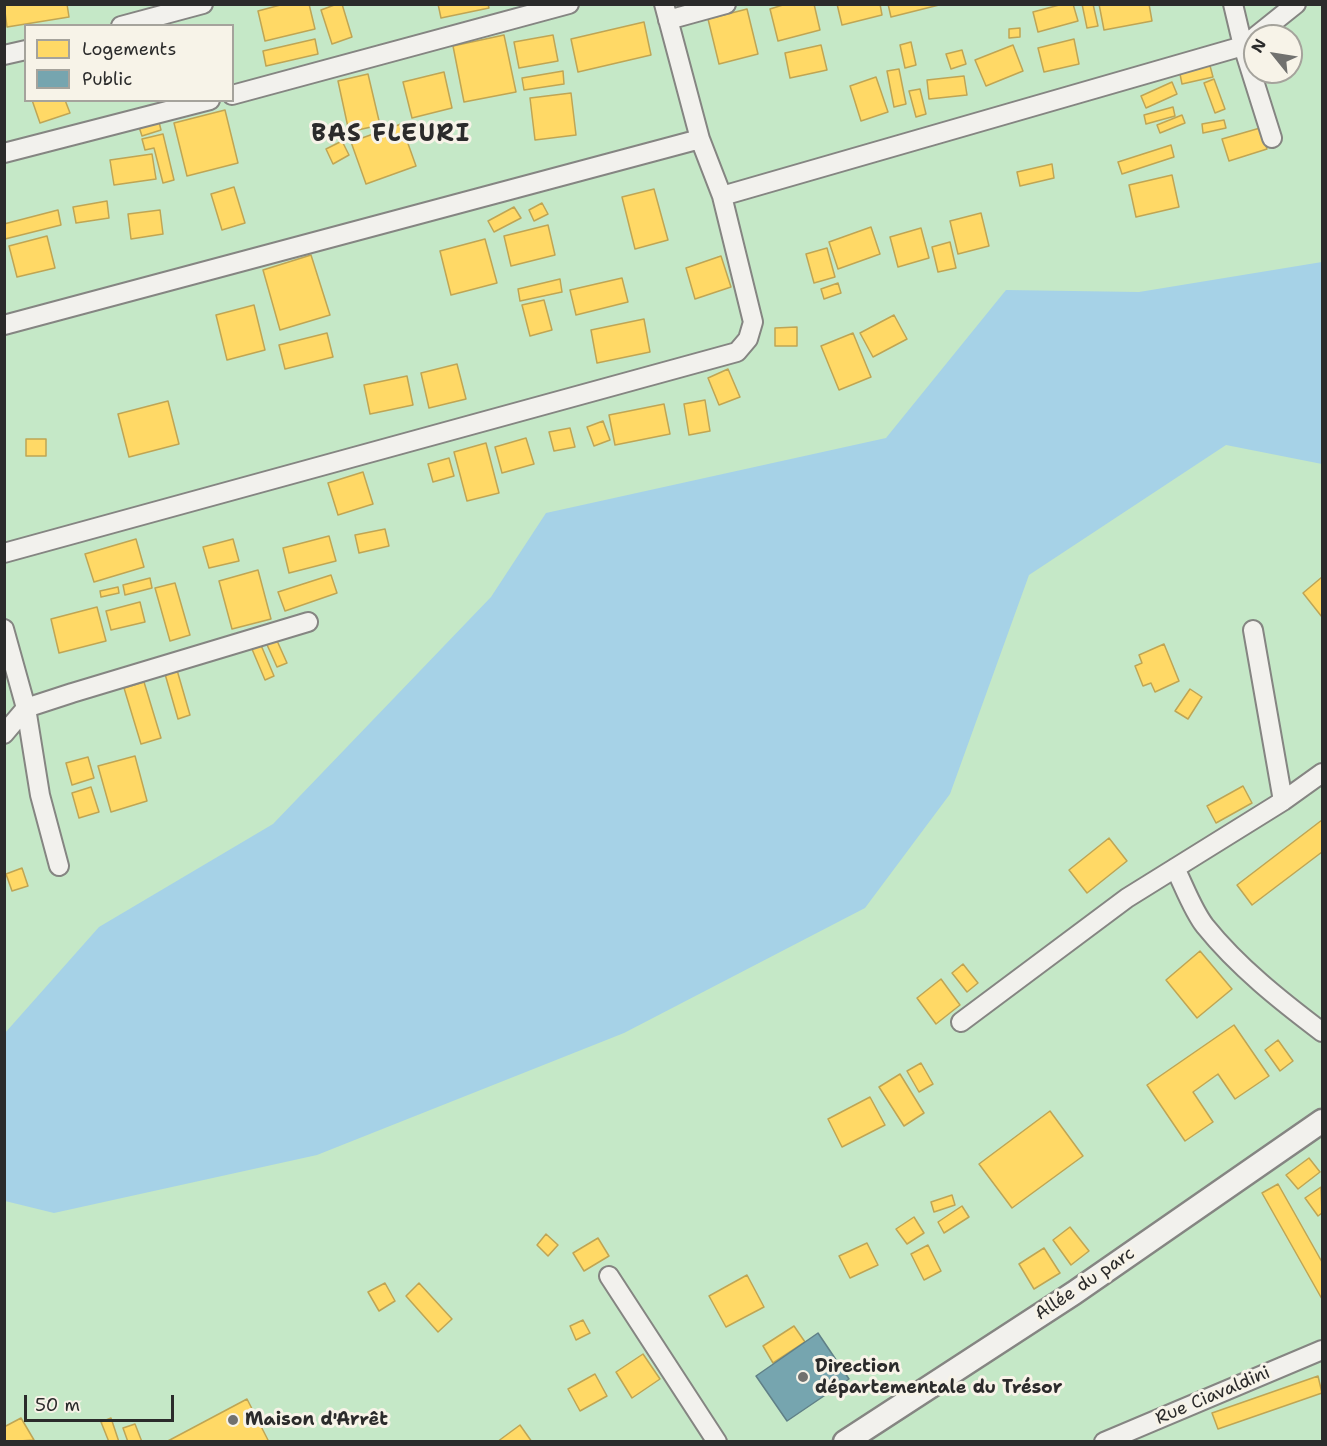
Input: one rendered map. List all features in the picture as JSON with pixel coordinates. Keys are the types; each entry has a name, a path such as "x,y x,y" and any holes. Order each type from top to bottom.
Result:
{"street":[{"path":"128,24 203,4"},
{"path":"234,94 569,4"},
{"path":"4,553 737,352 748,339 753,322 722,196 700,139 666,12 726,4"},
{"path":"1233,4 1244,24"},
{"path":"1272,24 1296,4"},
{"path":"722,196 1243,43"},
{"path":"4,55 24,50"},
{"path":"1261,84 1272,138"},
{"path":"4,153 202,102"},
{"path":"4,326 700,139"},
{"path":"4,734 26,708 308,622"},
{"path":"4,629 26,708 40,795 59,866"},
{"path":"1253,630 1283,801"},
{"path":"961,1022 1127,898 1283,801 1323,773"},
{"path":"1175,868 1203,924 1242,966 1286,1005 1323,1032"},
{"name":"Allée du parc","path":"844,1442 1074,1293 1323,1121"},
{"path":"609,1276 717,1442"},
{"name":"Rue Ciavaldini","path":"1104,1442 1323,1350"}],"green space":[{"path":"5,5 1322,5 1322,1441 5,1441"}],"water":[{"path":"1322,262 1322,464 1226,445 1029,575 950,794 865,908 624,1033 317,1155 54,1213 5,1201 5,1033 99,927 273,824 491,597 546,513 886,438 1006,290 1139,292"}],"building: Logements":[{"path":"4,4 67,4 69,17 7,27"},
{"path":"284,4 309,4 315,29 265,41 258,11"},
{"path":"342,4 352,37 332,44 321,10"},
{"path":"438,4 488,4 489,8 441,18"},
{"path":"786,4 814,4 820,30 778,41 770,9"},
{"path":"837,4 880,4 882,15 842,25"},
{"path":"888,4 939,4 939,5 891,17"},
{"path":"1063,4 1073,4 1078,21 1038,32 1033,12"},
{"path":"1082,4 1093,4 1098,26 1087,28"},
{"path":"1099,4 1149,4 1152,21 1104,30"},
{"path":"747,9 758,54 719,64 708,19"},
{"path":"644,22 651,55 578,72 571,39"},
{"path":"1020,28 1020,37 1009,38 1009,29"},
{"path":"504,35 516,92 464,102 453,46"},
{"path":"553,35 558,61 519,68 514,42"},
{"path":"315,39 318,54 266,66 263,51"},
{"path":"1074,39 1079,64 1044,72 1038,48"},
{"path":"911,42 916,65 905,68 900,45"},
{"path":"821,45 827,70 790,78 785,53"},
{"path":"1013,45 1023,71 986,86 975,60"},
{"path":"962,50 966,64 951,69 946,54"},
{"path":"1209,62 1213,77 1182,84 1179,69"},
{"path":"899,69 906,104 894,107 887,71"},
{"path":"563,71 564,84 524,90 522,78"},
{"path":"444,72 452,108 412,118 403,82"},
{"path":"368,74 380,125 349,132 338,81"},
{"path":"964,76 967,95 929,99 927,80"},
{"path":"876,77 888,112 861,121 850,86"},
{"path":"1214,79 1225,109 1215,113 1204,83"},
{"path":"1172,82 1177,94 1146,108 1141,96"},
{"path":"920,89 926,114 916,117 909,91"},
{"path":"571,93 576,135 535,140 530,98"},
{"path":"33,102 66,102 70,113 40,123"},
{"path":"1173,107 1175,116 1146,124 1144,115"},
{"path":"225,110 238,163 187,176 174,123"},
{"path":"1182,115 1185,123 1160,133 1157,125"},
{"path":"1224,120 1226,128 1203,133 1202,124"},
{"path":"159,122 161,130 142,136 139,127"},
{"path":"401,124 416,166 366,184 351,142"},
{"path":"1260,128 1267,149 1229,161 1222,139"},
{"path":"163,134 174,180 163,183 154,148 145,150 142,139"},
{"path":"342,141 349,155 333,164 326,149"},
{"path":"1171,145 1174,157 1122,174 1118,162"},
{"path":"152,154 156,179 114,185 110,160"},
{"path":"1052,164 1054,178 1020,186 1017,172"},
{"path":"1172,175 1179,207 1136,217 1129,185"},
{"path":"234,187 245,223 222,230 211,194"},
{"path":"654,189 668,240 635,249 622,197"},
{"path":"107,201 109,218 76,223 73,207"},
{"path":"542,203 548,214 534,221 529,210"},
{"path":"514,207 521,218 494,232 488,221"},
{"path":"58,210 61,225 5,239 4,224"},
{"path":"160,210 163,234 131,239 128,214"},
{"path":"981,213 989,246 958,254 950,221"},
{"path":"548,225 555,255 511,266 504,236"},
{"path":"871,227 880,254 838,269 829,242"},
{"path":"921,228 929,258 898,267 890,237"},
{"path":"47,236 55,268 17,277 9,246"},
{"path":"485,239 497,283 451,295 440,251"},
{"path":"950,242 956,268 938,272 932,247"},
{"path":"827,248 835,277 814,283 806,254"},
{"path":"311,255 330,315 280,330 263,270"},
{"path":"721,256 731,287 695,299 686,268"},
{"path":"622,278 628,302 576,315 570,290"},
{"path":"560,279 562,292 520,301 518,289"},
{"path":"838,283 841,293 824,299 821,289"},
{"path":"544,300 552,330 530,336 522,305"},
{"path":"254,305 265,350 227,360 216,315"},
{"path":"894,315 907,339 873,357 860,333"},
{"path":"644,319 650,352 597,363 591,330"},
{"path":"797,327 797,346 775,346 775,328"},
{"path":"327,333 333,357 285,369 279,345"},
{"path":"853,333 871,377 839,390 821,346"},
{"path":"457,364 466,399 429,408 421,373"},
{"path":"728,369 740,397 719,405 708,378"},
{"path":"407,376 413,405 370,414 364,385"},
{"path":"705,400 710,431 689,435 684,404"},
{"path":"168,401 179,444 129,457 118,414"},
{"path":"664,404 670,434 615,445 609,415"},
{"path":"603,421 610,440 594,446 587,427"},
{"path":"570,428 575,447 554,451 549,432"},
{"path":"526,438 534,464 502,473 495,447"},
{"path":"26,439 46,439 46,456 26,456"},
{"path":"486,443 499,493 467,501 454,452"},
{"path":"449,458 454,476 433,482 428,464"},
{"path":"363,472 373,504 338,515 328,483"},
{"path":"385,529 389,546 359,553 355,535"},
{"path":"329,536 336,561 289,573 283,548"},
{"path":"136,539 144,567 94,582 85,554"},
{"path":"233,539 239,561 209,568 203,547"},
{"path":"258,570 271,619 232,629 219,581"},
{"path":"331,575 337,593 285,611 278,592"},
{"path":"1322,577 1322,617 1303,593"},
{"path":"150,578 152,588 125,595 123,585"},
{"path":"175,583 190,635 170,641 155,588"},
{"path":"118,587 119,593 101,597 100,591"},
{"path":"140,602 145,622 111,630 106,611"},
{"path":"97,607 106,641 59,653 51,619"},
{"path":"274,634 287,663 277,667 264,638"},
{"path":"258,638 274,676 265,680 249,642"},
{"path":"1164,644 1179,681 1155,692 1151,683 1143,686 1135,666 1142,663 1139,655"},
{"path":"177,670 190,715 178,719 165,674"},
{"path":"144,682 161,738 141,744 124,688"},
{"path":"1190,689 1202,697 1188,719 1175,711"},
{"path":"135,756 147,801 111,812 98,766"},
{"path":"88,757 94,778 72,785 66,763"},
{"path":"1243,786 1252,803 1216,823 1207,806"},
{"path":"91,787 99,812 79,818 72,793"},
{"path":"1322,820 1322,852 1252,905 1237,885"},
{"path":"1109,838 1127,861 1087,893 1069,870"},
{"path":"22,868 28,886 12,891 6,874"},
{"path":"1200,951 1232,989 1197,1018 1166,980"},
{"path":"963,964 978,983 967,992 952,973"},
{"path":"941,979 960,1005 936,1024 917,998"},
{"path":"1234,1025 1269,1076 1235,1099 1218,1074 1193,1092 1213,1122 1185,1141 1147,1085"},
{"path":"1278,1040 1293,1061 1280,1071 1265,1050"},
{"path":"921,1063 933,1084 919,1092 907,1071"},
{"path":"900,1074 924,1113 904,1126 879,1087"},
{"path":"870,1097 885,1125 842,1147 828,1119"},
{"path":"1050,1111 1083,1156 1012,1208 979,1164"},
{"path":"1309,1158 1320,1172 1298,1189 1286,1175"},
{"path":"1278,1184 1322,1262 1322,1299 1262,1193"},
{"path":"1321,1187 1322,1213 1318,1216 1305,1198"},
{"path":"952,1195 955,1205 934,1212 931,1202"},
{"path":"962,1206 969,1217 944,1233 938,1222"},
{"path":"914,1217 924,1233 907,1244 896,1229"},
{"path":"1070,1227 1089,1251 1071,1265 1053,1240"},
{"path":"546,1234 558,1245 548,1256 537,1245"},
{"path":"598,1238 609,1256 584,1271 573,1253"},
{"path":"867,1243 878,1265 850,1278 839,1256"},
{"path":"928,1245 941,1271 924,1280 911,1254"},
{"path":"1044,1248 1060,1273 1034,1289 1019,1264"},
{"path":"747,1275 764,1307 726,1327 709,1296"},
{"path":"385,1283 395,1301 379,1311 368,1292"},
{"path":"419,1283 452,1319 438,1332 406,1296"},
{"path":"583,1320 590,1333 576,1340 570,1326"},
{"path":"794,1326 805,1342 773,1363 763,1346"},
{"path":"643,1354 660,1379 632,1398 616,1372"},
{"path":"595,1374 607,1396 580,1411 568,1389"},
{"path":"1318,1376 1322,1393 1218,1429 1212,1413"},
{"name":"Maison d'Arrêt","path":"247,1399 269,1442 166,1442"},
{"path":"21,1418 34,1440 4,1442 4,1427"},
{"path":"111,1418 119,1442 109,1442 101,1422"},
{"path":"135,1424 142,1442 128,1442 123,1428"},
{"path":"520,1425 532,1442 497,1442"}],"building: Public":[{"name":"Direction départementale du Trésor","path":"818,1333 849,1379 787,1421 756,1376"}],"place":[{"name":"Direction départementale du Trésor","path":"803,1377"},
{"name":"Maison d'Arrêt","path":"233,1420"}],"district":[{"name":"BAS FLEURI","path":"391,135"}]}
